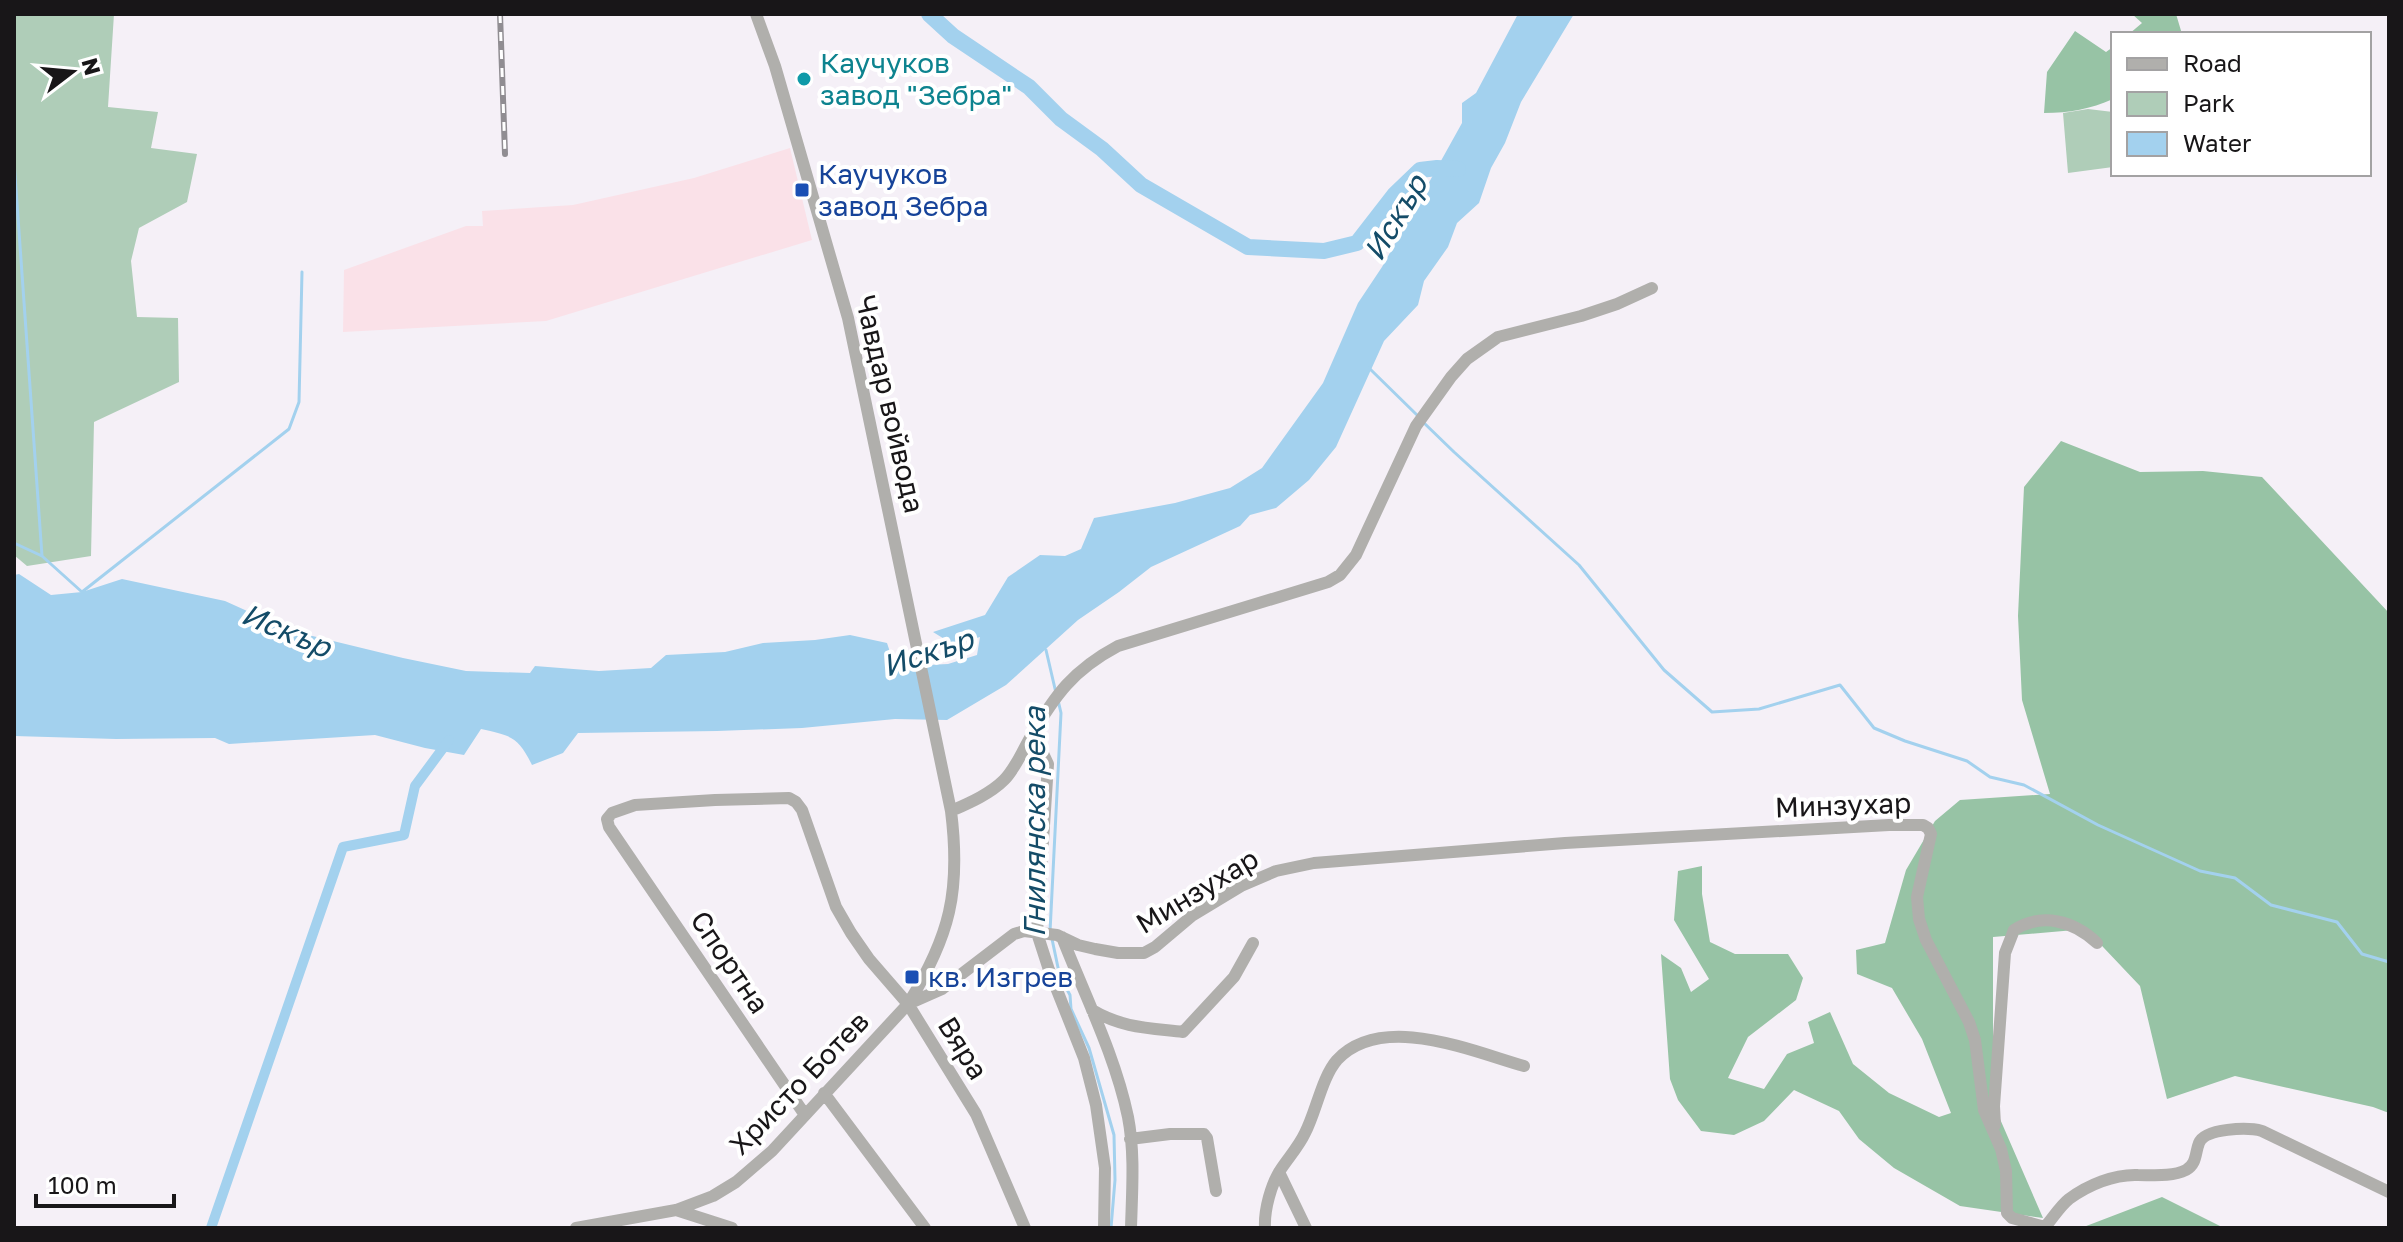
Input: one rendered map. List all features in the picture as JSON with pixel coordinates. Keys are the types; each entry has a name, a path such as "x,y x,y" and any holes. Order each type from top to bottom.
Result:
{"street":[{"name":"Чавдар войвода","path":"756,14 775,66 848,318 951,811 955,859 952,904 937,952 908,1004"},
{"path":"951,811 990,791 1005,779 1058,691 1095,658 1118,646 1314,586 1340,575 1356,555 1416,426 1467,359 1483,345 1498,337 1617,304 1652,288"},
{"path":"1033,732 1048,764 1040,933 1049,970 1084,1058 1096,1105 1105,1168 1104,1228"},
{"name":"Вяра","path":"615,836 607,819 612,813 635,805 789,798 796,802 802,810 836,907 869,959 908,1004 976,1114 1025,1228"},
{"name":"Минзухар","path":"1040,933 1060,936 1095,949 1144,953 1193,915 1241,886 1276,871 1314,863 1565,843 1923,825 1931,834 1917,897 1919,919 1926,940 1969,1022 1975,1040 1984,1110 2006,1171 2007,1213 2012,1218 2046,1228 2067,1201 2085,1190 2107,1179 2174,1174 2186,1170 2193,1164 2200,1141 2206,1136 2240,1128 2262,1131 2389,1192"},
{"name":"Спортна","path":"615,836 805,1115"},
{"path":"1995,1135 1994,1106 2005,953 2014,930 2027,924 2061,922 2073,925 2097,943"},
{"name":"Христо Ботев","path":"576,1228 676,1210 713,1196 736,1182 772,1151 908,1004 942,989 1014,934 1024,931 1040,933"},
{"path":"1060,936 1092,1010 1124,1099 1133,1165 1131,1228"},
{"path":"1092,1010 1124,1025 1183,1032 1234,977 1253,943"},
{"path":"1265,1228 1269,1199 1279,1172 1304,1136 1336,1061 1354,1046 1405,1035 1524,1066"},
{"path":"824,1093 925,1228"},
{"path":"1130,1139 1204,1134 1216,1191"},
{"path":"1279,1172 1306,1228"},
{"path":"676,1210 732,1228"}],"shaded area":[{"path":"790,148 812,240 546,321 343,332 344,270 466,226 483,226 482,211 573,205 694,178"}],"green space":[{"path":"14,14 114,14 108,107 158,112 151,148 197,154 187,202 139,228 131,261 137,317 178,318 179,382 94,422 91,556 27,566 14,555"},
{"path":"2132,14 2176,14 2181,32 2131,32 2142,23"},
{"path":"2075,31 2106,52 2111,48 2111,100 2080,110 2044,113 2047,72"},
{"path":"2088,109 2111,112 2111,167 2068,173 2063,113"},
{"path":"2061,441 2140,472 2203,471 2262,477 2389,613 2389,1113 2235,1076 2167,1099 2140,986 2086,929 1993,937 1993,1082 2000,1119 2043,1218 1960,1206 1894,1168 1859,1139 1839,1111 1794,1090 1764,1121 1734,1135 1701,1131 1678,1100 1670,1079 1661,954 1681,968 1691,992 1709,979 1674,920 1678,871 1702,866 1702,894 1710,942 1735,954 1788,954 1803,978 1796,1000 1748,1037 1728,1078 1764,1089 1787,1054 1814,1043 1808,1022 1830,1012 1853,1064 1889,1093 1939,1117 1951,1113 1922,1039 1892,988 1857,974 1856,950 1885,943 1906,870 1935,821 1960,800 2050,794 2022,700 2018,616 2024,487"},
{"path":"2162,1197 2224,1228 2081,1228"}],"water":[{"name":"Искър","path":"1518,14 1574,14 1521,102 1479,203 1457,223 1448,247 1424,281 1418,305 1384,341 1336,447 1309,480 1276,508 1250,515 1240,526 1151,567 1078,620 1006,685 947,720 895,719 802,728 717,731 578,733 563,753 532,765 518,743 481,729 464,755 375,735 229,744 215,738 14,736 14,575 19,574 51,595 82,592 122,579 225,601 292,631 466,671 530,673 535,666 599,671 651,668 666,655 725,652 763,643 850,635 887,643 891,655 908,666 948,664 977,655 980,637 954,645 933,632 985,615 1008,577 1040,555 1065,556 1081,549 1094,518 1175,503 1230,488 1262,468 1323,383 1358,303 1382,267 1462,123 1462,103 1476,93"}],"waterway":[{"name":"Искър","path":"929,14 953,36 1029,87 1061,119 1102,149 1141,185 1248,247 1324,251 1357,243 1395,194 1420,170 1458,169"},
{"path":"14,161 42,556 82,592 289,429 299,402 302,272"},
{"path":"1369,368 1418,416"},
{"path":"1423,422 1579,565 1664,670 1712,712 1759,709 1840,685 1874,728 1967,761 1990,777 2024,785 2098,825 2200,871 2235,878 2271,905 2337,922 2362,954 2389,962"},
{"path":"14,543 42,556"},
{"name":"Гнилянска река","path":"1046,650 1056,693"},
{"name":"Гнилянска река","path":"1050,932 1061,713 1058,700"},
{"path":"211,1228 343,847 404,835 415,786 449,740"},
{"name":"Гнилянска река","path":"1052,939 1060,977 1070,995 1071,1009 1089,1048 1114,1135 1115,1180 1111,1228"}],"railway":[{"path":"500,14 505,154"}],"place":[{"name":"Каучуков завод \"Зебра\"","path":"804,79"},
{"name":"Каучуков завод Зебра","path":"802,190"},
{"name":"кв. Изгрев","path":"912,977"}]}
